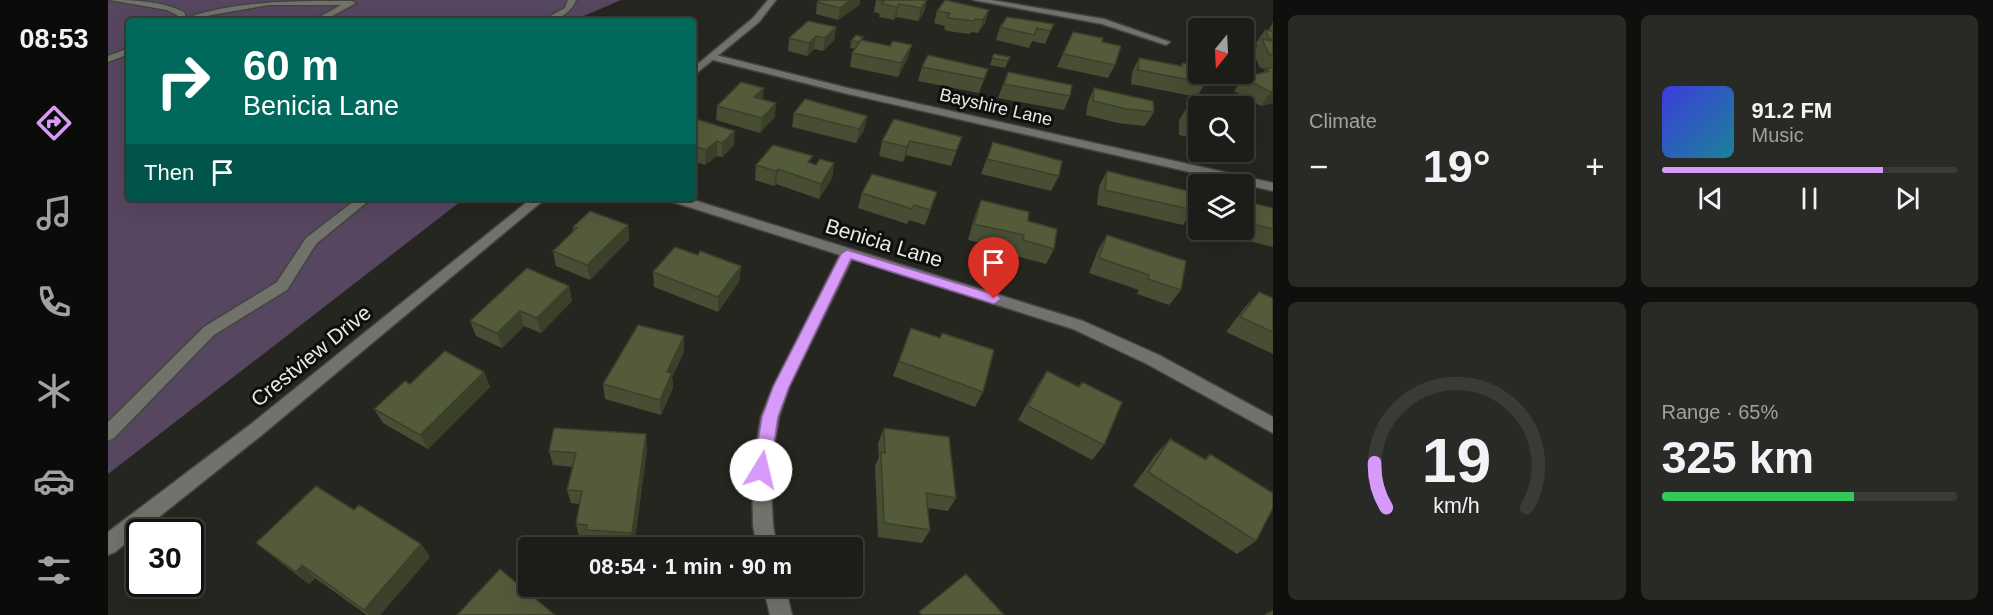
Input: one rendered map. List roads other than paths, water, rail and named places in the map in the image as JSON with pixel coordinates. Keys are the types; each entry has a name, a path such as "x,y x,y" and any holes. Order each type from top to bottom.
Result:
{"street":[{"path":"114,0 169,8 181,14 183,18"},
{"path":"551,18 568,9 572,0"},
{"path":"696,70 756,20 772,0"},
{"path":"977,0 1104,22 1166,42"},
{"path":"193,18 208,13 269,3 355,2"},
{"path":"322,18 355,2"},
{"path":"108,59 126,52"},
{"name":"Bayshire Lane","path":"712,57 848,91 1273,187"},
{"path":"108,433 113,431 176,362 209,331 282,286 311,241 362,201"},
{"name":"Crestview Drive","path":"108,545 257,429 536,201"},
{"name":"Benicia Lane","path":"683,201 1078,325 1182,372 1273,426"},
{"path":"765,537 761,470 770,417 781,387 847,254"},
{"path":"777,597 781,615"}]}
